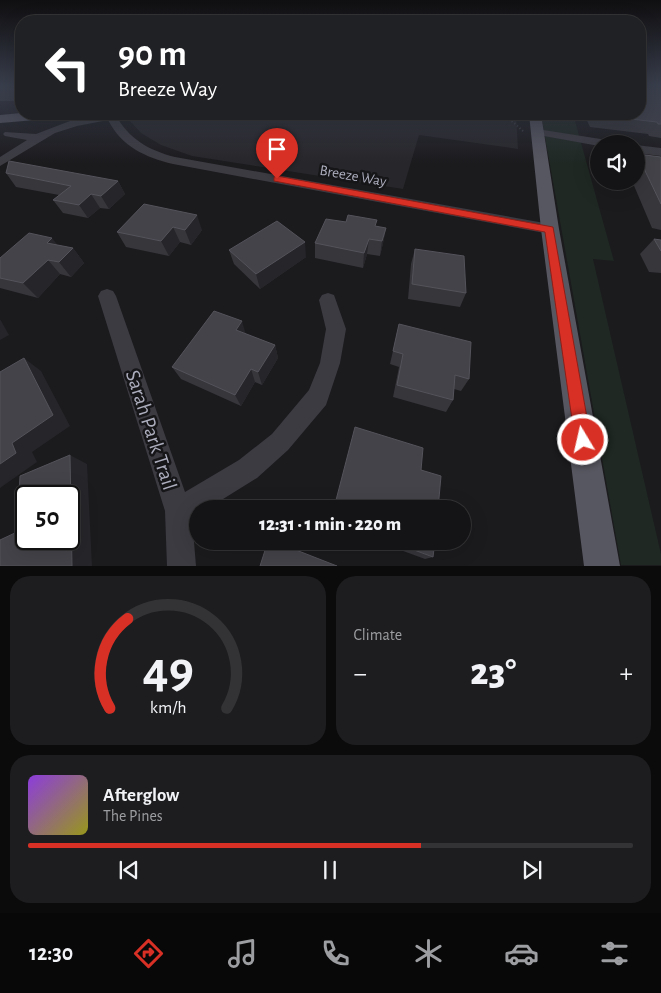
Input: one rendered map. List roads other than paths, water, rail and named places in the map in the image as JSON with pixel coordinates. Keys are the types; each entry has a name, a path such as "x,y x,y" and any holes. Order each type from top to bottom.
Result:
{"main road":[{"path":"0,113 15,112"},
{"path":"0,120 15,118"},
{"path":"537,129 550,229 602,566"}],"street":[{"path":"0,162 51,131 88,120"},
{"name":"Breeze Way","path":"112,120 126,139 152,155 186,163 550,229"},
{"path":"537,129 590,140"},
{"path":"537,129 590,147"},
{"path":"9,134 38,138"},
{"path":"645,150 661,152"},
{"name":"Sarah Park Trail","path":"107,296 178,511 182,566"},
{"path":"178,511 248,469 280,442 318,397 330,363 336,329 328,300"}]}
